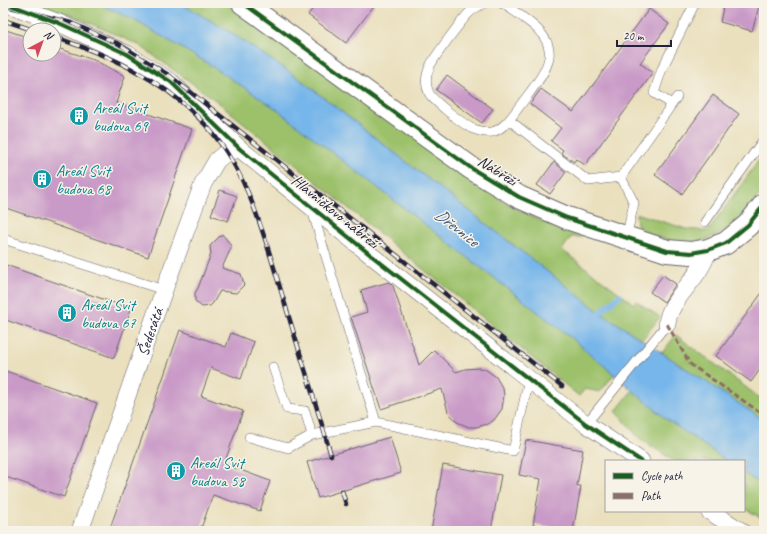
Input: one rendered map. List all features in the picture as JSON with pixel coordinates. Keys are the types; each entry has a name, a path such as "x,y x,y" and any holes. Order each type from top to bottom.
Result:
{"street":[{"name":"Hlavničkovo nábřeží","path":"5,3 58,23 127,54 171,82 240,149 528,379 586,424 640,460"},
{"name":"Nábřeží","path":"243,3 496,184 519,197 567,218 674,253 691,253 708,250 726,243 743,230 764,205"},
{"name":"Šedesátá","path":"80,531 164,290 203,184 217,160 227,152 240,149"},
{"path":"666,324 668,314 706,262 708,250"},
{"path":"711,512 741,531"}],"lane":[{"path":"485,3 467,15 430,66 426,76 426,86 429,94 470,127 480,131 492,132 509,120 543,75 550,54 547,39 542,31 501,3"},
{"path":"509,120 588,181 621,177 674,101 654,93 662,68 695,3"},
{"path":"705,222 764,139"},
{"path":"621,177 634,203 626,238"},
{"path":"311,206 376,422"},
{"path":"3,239 164,290"},
{"path":"586,424 666,324"},
{"path":"273,367 287,409 305,411 312,436"},
{"path":"249,437 288,448 312,436 376,422 513,451 528,379"}],"green space":[{"path":"34,3 224,3 264,26 506,203 541,221 581,234 581,237 571,237 562,250 634,304 636,301 660,317 600,392 585,389 579,396 218,102 139,45 74,16"},
{"path":"764,153 764,188 745,215 722,233 705,240 686,243 664,239 642,231 637,224 636,213 686,229 708,231"},
{"path":"676,335 764,401 764,520 745,509 745,460 672,460 639,438 616,411"}],"water":[{"name":"Dřevnice","path":"97,3 180,3 227,30 297,77 597,310 764,420 764,486 745,474 745,460 726,460 666,419 574,340 275,108 207,63 134,20"}],"building":[{"path":"317,3 376,3 346,43 308,15"},
{"path":"724,3 760,3 752,31 720,22"},
{"path":"649,9 669,24 640,63 653,73 585,165 576,159 574,162 561,153 563,150 551,141 561,128 530,104 541,89 573,112"},
{"path":"3,29 22,35 22,62 62,62 62,50 94,60 125,76 116,103 192,129 148,257 3,207"},
{"path":"447,75 493,109 482,123 436,90"},
{"path":"713,95 739,114 682,194 655,175"},
{"path":"554,162 566,172 550,194 537,185"},
{"path":"220,190 237,196 228,221 211,215"},
{"path":"222,234 230,244 231,248 222,268 241,274 244,285 236,293 220,291 210,306 202,307 195,301 195,293 211,254 210,246"},
{"name":"Areál Svit budova 67","path":"3,264 131,309 114,358 3,319"},
{"path":"663,275 676,284 664,302 650,292"},
{"path":"389,282 393,286 419,365 434,350 456,372 465,369 479,368 485,369 496,377 503,389 504,395 502,409 494,420 488,424 476,427 469,427 457,422 448,412 442,389 381,409 351,317 367,312 361,290"},
{"path":"764,290 764,364 751,382 716,356"},
{"name":"Areál Svit budova 58","path":"180,330 226,347 231,333 254,342 241,379 211,368 201,396 243,411 224,464 270,481 260,511 213,495 200,531 109,531"},
{"path":"3,370 97,403 64,497 3,476"},
{"path":"390,437 401,473 318,498 307,462"},
{"path":"526,440 583,450 577,486 581,486 573,531 533,525 541,479 519,475"},
{"path":"443,465 501,475 491,531 431,531"}],"waterway":[{"path":"596,316 620,295"}],"railway":[{"path":"3,5 71,23 119,44 170,76 562,386"},
{"path":"3,20 22,26"},
{"path":"62,40 113,60 150,79 184,104 217,138 243,182 262,230 331,455"},
{"path":"342,491 346,504"}],"marked path":[{"path":"667,324 690,364 764,415"}],"cycle path":[{"path":"5,3 59,23 127,54 171,82 240,149 372,256 586,424 640,460"},
{"path":"243,3 471,168 519,197 567,218 667,251 691,253 708,250 726,243 748,225 764,205"}],"place":[{"name":"Areál Svit budova 69","path":"79,116"},
{"name":"Areál Svit budova 68","path":"42,179"},
{"name":"Areál Svit budova 67","path":"67,313"},
{"name":"Areál Svit budova 58","path":"176,471"}]}
